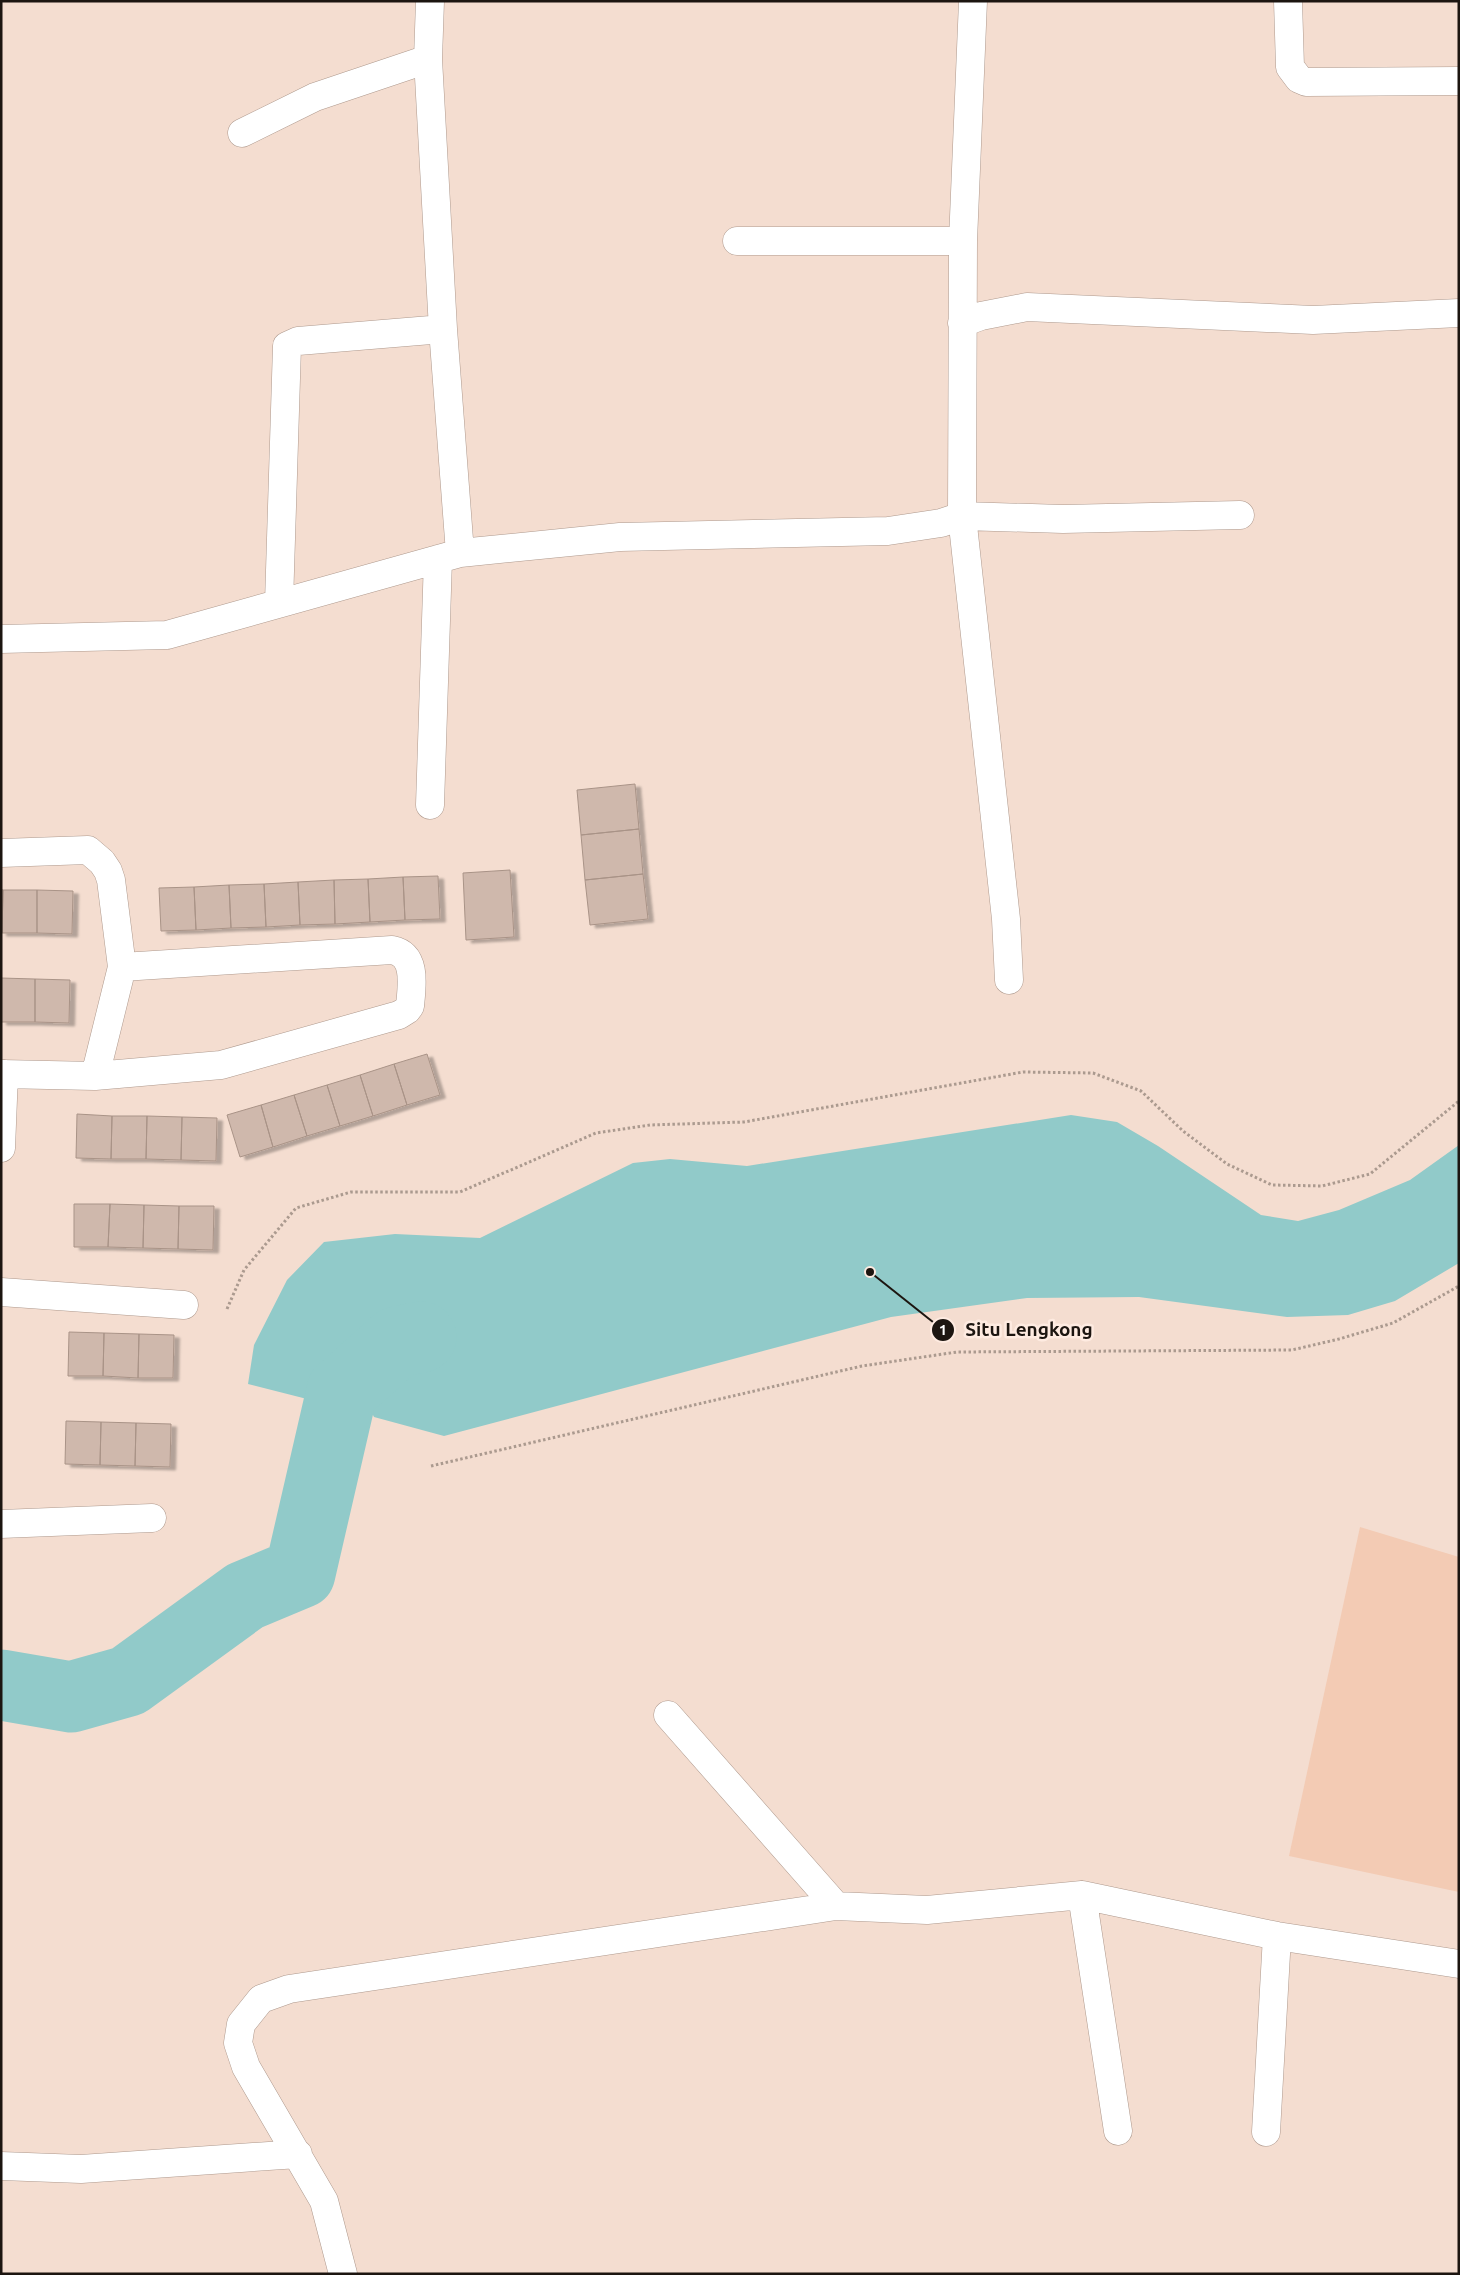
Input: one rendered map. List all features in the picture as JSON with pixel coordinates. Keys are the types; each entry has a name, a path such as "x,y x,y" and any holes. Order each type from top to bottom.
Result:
{"street":[{"path":"430,1 428,59 443,329 449,556 430,805"},
{"path":"973,1 963,241 964,429 962,516 1006,919 1009,980"},
{"path":"1288,1 1290,67 1298,79 1306,82 1459,81"},
{"path":"242,133 315,96 428,59"},
{"path":"737,241 963,241"},
{"path":"962,323 996,312 1027,307 1312,320 1459,313"},
{"path":"279,603 287,346 298,341 443,329"},
{"path":"1,639 168,635 449,556 620,537 888,531 941,523 962,516 1063,519 1240,515"},
{"path":"1,853 88,850 98,858 108,871 111,880 122,967 95,1076"},
{"path":"1,1148 2,1074 95,1076 221,1065 399,1015 410,1006 411,965 400,952 392,950 122,967"},
{"path":"1,1292 184,1305"},
{"path":"1,1524 152,1518"},
{"path":"668,1715 836,1906"},
{"path":"1082,1895 1118,2131"},
{"path":"343,2274 324,2201 246,2067 238,2042 241,2024 261,1999 289,1989 836,1906 927,1910 1082,1895 1277,1936 1459,1964"},
{"path":"1266,2132 1277,1936"},
{"path":"1,2166 81,2169 298,2154"}],"path":[{"path":"227,1309 244,1270 296,1208 351,1192 460,1192 596,1132 650,1125 744,1122 1023,1072 1093,1073 1141,1091 1183,1131 1227,1164 1272,1185 1322,1186 1370,1174 1459,1101"},
{"path":"431,1466 862,1366 918,1357 957,1352 1292,1350 1339,1339 1393,1323 1459,1286"}],"shaded area":[{"path":"1360,1527 1459,1557 1459,1892 1289,1856"}],"water":[{"path":"1071,1115 1117,1122 1158,1146 1261,1215 1298,1221 1339,1210 1410,1180 1459,1145 1459,1263 1395,1301 1348,1315 1287,1317 1139,1297 1027,1298 891,1317 444,1436 374,1417 365,1400 342,1391 319,1389 307,1399 248,1384 254,1345 287,1280 324,1242 395,1234 480,1238 633,1163 670,1159 747,1166"}],"building":[{"path":"635,784 639,829 581,835 577,790"},
{"path":"639,829 643,874 585,880 581,835"},
{"path":"510,870 514,937 466,940 463,873"},
{"path":"643,874 648,919 590,925 585,880"},
{"path":"438,876 440,919 405,920 403,877"},
{"path":"403,877 405,920 370,922 368,879"},
{"path":"368,879 370,922 335,924 334,880"},
{"path":"334,880 335,924 300,925 298,882"},
{"path":"298,882 300,925 266,927 264,884"},
{"path":"264,884 266,927 231,928 229,885"},
{"path":"229,885 231,928 196,930 194,887"},
{"path":"194,887 196,930 161,931 159,888"},
{"path":"1,889 3,890 2,933 1,933"},
{"path":"3,890 37,890 37,933 2,933"},
{"path":"37,890 73,891 72,934 37,933"},
{"path":"1,978 35,979 35,1022 1,1022"},
{"path":"35,979 70,980 69,1023 35,1022"},
{"path":"427,1054 440,1095 407,1105 394,1064"},
{"path":"394,1064 407,1105 373,1116 360,1075"},
{"path":"360,1075 373,1116 340,1126 327,1085"},
{"path":"327,1085 340,1126 307,1136 294,1095"},
{"path":"294,1095 307,1136 273,1147 261,1105"},
{"path":"261,1105 273,1147 240,1157 227,1115"},
{"path":"77,1114 112,1116 111,1159 76,1158"},
{"path":"112,1116 147,1116 146,1159 111,1159"},
{"path":"147,1116 182,1117 181,1160 146,1159"},
{"path":"182,1117 217,1118 216,1161 181,1160"},
{"path":"74,1204 110,1204 108,1247 74,1247"},
{"path":"110,1204 144,1205 143,1248 108,1247"},
{"path":"144,1205 179,1206 178,1249 143,1248"},
{"path":"179,1206 214,1206 213,1250 178,1249"},
{"path":"69,1332 104,1333 103,1376 68,1376"},
{"path":"104,1333 139,1334 138,1378 103,1376"},
{"path":"139,1334 174,1335 173,1378 138,1378"},
{"path":"66,1421 101,1422 100,1465 65,1464"},
{"path":"101,1422 136,1423 135,1466 100,1465"},
{"path":"136,1423 171,1424 170,1467 135,1466"}],"waterway":[{"path":"1,1685 71,1697 128,1681 245,1596 300,1573 342,1391 397,1342 421,1337"}],"place":[{"name":"Situ Lengkong","path":"870,1272"}]}
